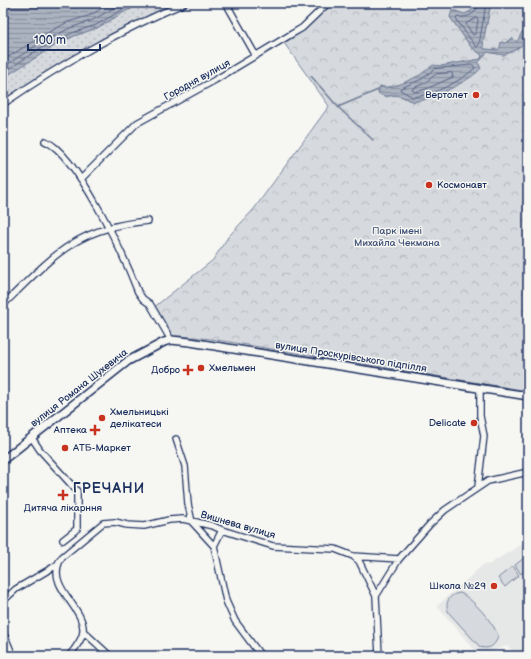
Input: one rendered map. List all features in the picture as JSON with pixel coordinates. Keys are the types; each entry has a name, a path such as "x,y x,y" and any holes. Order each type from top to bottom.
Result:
{"main road":[{"name":"вулиця Проскурівського підпілля","path":"172,340 528,396"},
{"name":"вулиця Романа Шухевича","path":"3,460 128,361 154,346 172,340"}],"street":[{"path":"3,104 54,69 102,41 184,3"},
{"path":"226,3 256,56"},
{"name":"Городня вулиця","path":"81,179 137,123 256,56 302,28 328,3"},
{"path":"45,142 52,144 58,150 81,179 109,227 138,292 142,299 150,304 172,340"},
{"path":"3,305 48,261 75,241 109,227 148,221"},
{"path":"478,487 484,436 480,416 480,388"},
{"path":"32,438 40,450 77,491 77,529 63,540"},
{"path":"176,439 185,466 188,504 192,522 214,546 226,601 235,621 261,656"},
{"path":"376,596 399,559 430,524 446,510 488,481 528,472"},
{"name":"Вишнева вулиця","path":"3,601 16,589 56,565 62,558 103,523 115,522 127,525 144,526 169,520 183,519 213,526 273,546 335,549 353,556 399,559"},
{"path":"214,546 222,530"},
{"path":"353,556 359,561 376,596 379,656"},
{"path":"62,558 56,574 62,589 82,623 83,631 82,636 69,656"},
{"path":"83,631 110,656"},
{"path":"3,632 13,656"}],"shaded area":[{"name":"Школа №29","path":"528,540 528,656 519,656 507,646 479,655 437,606 484,564 488,565"}],"green space":[{"path":"144,3 178,3 110,35 45,73 3,101 3,78 7,75 56,45 74,36 97,28 126,11"},
{"name":"Парк імені Михайла Чекмана","path":"328,3 476,3 471,11 465,14 459,13 455,10 450,17 471,47 482,55 481,59 441,66 438,65 432,67 419,76 400,84 390,87 380,86 378,90 386,97 400,96 415,101 433,97 450,88 480,66 478,63 487,52 504,55 528,41 528,391 211,339 179,336 169,337 153,308 213,260 228,237 254,209 329,106 284,43 303,30"},
{"path":"491,3 528,3 528,35 517,42 510,39 498,50 484,49 483,42"},
{"path":"528,555 528,568 521,574 515,565"},
{"path":"513,566 519,575 505,587 498,578"},
{"path":"460,593 476,605 493,626 498,637 495,643 489,648 480,647 449,613 447,606 448,600 453,595"}],"water":[{"path":"3,3 144,3 126,11 97,28 74,36 56,45 3,78"},
{"path":"476,3 491,3 483,42 484,49 498,50 501,42 505,43 513,38 517,42 522,32 526,32 528,41 504,55 487,52 478,63 481,68 477,73 460,84 428,98 413,101 398,95 385,96 378,93 380,86 386,88 401,84 420,75 433,65 441,66 481,59 482,55 471,47 450,17 452,10 465,14 471,11"}],"waterway":[{"path":"311,76 338,107 378,90"},
{"path":"338,107 373,140"}],"place":[{"name":"Вертолет","path":"476,95"},
{"name":"Космонавт","path":"429,185"},
{"name":"Хмельмен","path":"201,368"},
{"name":"Добро","path":"188,370"},
{"name":"Хмельницькі делікатеси","path":"102,418"},
{"name":"Delicate","path":"474,423"},
{"name":"Аптека","path":"95,430"},
{"name":"АТБ-Маркет","path":"65,448"},
{"name":"Дитяча лікарння","path":"63,495"},
{"name":"Школа №29","path":"494,586"}],"district":[{"name":"ГРЕЧАНИ","path":"109,488"}]}
